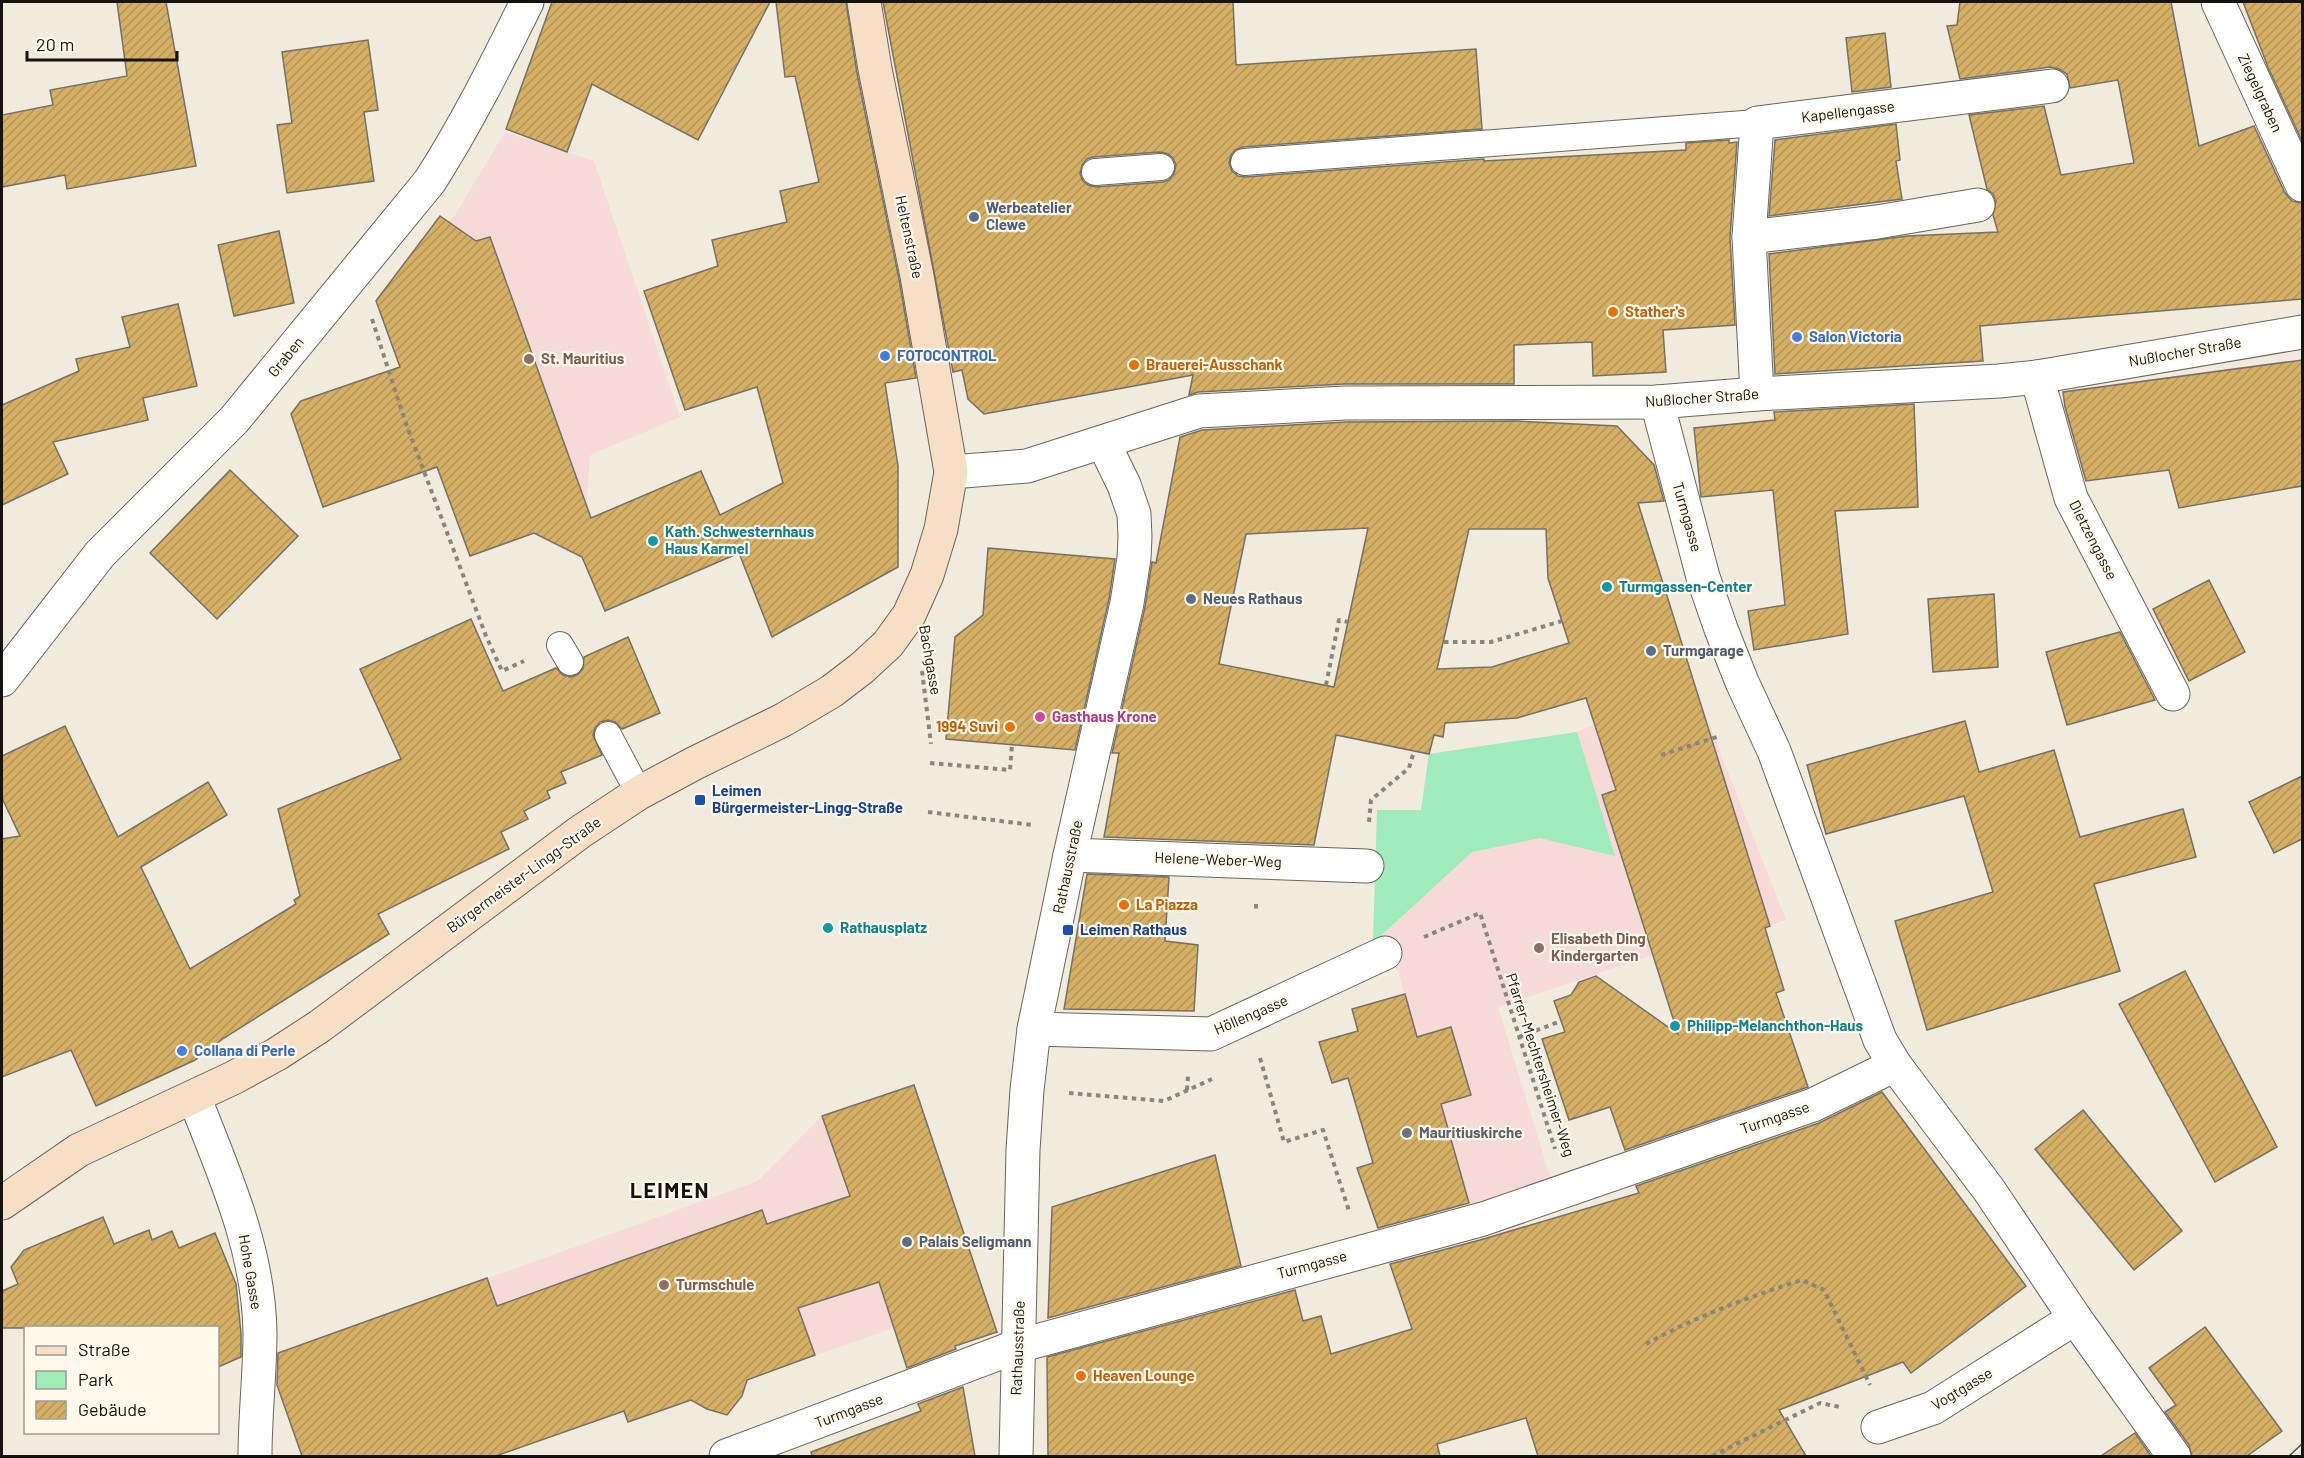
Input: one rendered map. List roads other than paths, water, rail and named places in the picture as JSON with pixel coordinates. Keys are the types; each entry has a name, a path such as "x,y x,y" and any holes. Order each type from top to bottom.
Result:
{"street":[{"name":"Graben","path":"2,680 100,554 234,420 430,181 462,129 527,2"},
{"name":"Heltenstraße","path":"864,2 875,69 918,276 951,472"},
{"name":"Ziegelgraben","path":"2218,2 2302,185"},
{"name":"Kapellengasse","path":"1757,123 2052,86"},
{"path":"1757,123 1749,237 1757,394"},
{"path":"1749,237 1877,222 1978,205"},
{"name":"Nußlocher Straße","path":"1103,442 1199,411 1345,403 1657,402 1757,394 2000,381 2037,377 2302,332"},
{"name":"Dietzengasse","path":"2037,377 2071,498 2174,694"},
{"name":"Turmgasse","path":"1657,402 1703,577 1742,682 1774,751 1876,1029 1895,1065 1989,1190 2075,1318 2174,1456"},
{"path":"951,472 1027,466 1103,442"},
{"name":"Rathausstraße","path":"1016,1456 1023,1150 1027,1090 1035,1029 1073,843 1127,603 1136,537 1134,514 1124,485 1103,442"},
{"name":"Bürgermeister-Lingg-Straße","path":"2,1203 79,1150 194,1097 277,1054 320,1026 561,844 639,793 783,720 832,691 862,668 888,644 909,615 927,575 939,538 951,472"},
{"name":"Helene-Weber-Weg","path":"1073,843 1367,866"},
{"name":"Höllengasse","path":"1035,1029 1211,1034 1385,954"},
{"name":"Turmgasse","path":"733,1455 1018,1346 1483,1219 1813,1105 1895,1065"},
{"name":"Hohe Gasse","path":"194,1097 230,1186 247,1244 256,1286 260,1333 255,1456"},
{"name":"Vogtgasse","path":"1878,1427 1933,1408 2075,1318"}],"lane":[{"path":"1244,162 1757,123"},
{"path":"1095,172 1161,167"},
{"path":"608,735 639,793"}],"tram line":[{"path":"2289,1456 2302,1444"}],"place":[{"name":"Werbeatelier Clewe","path":"974,217"},
{"name":"Stather's","path":"1613,312"},
{"name":"Salon Victoria","path":"1797,337"},
{"name":"FOTOCONTROL","path":"885,356"},
{"name":"St. Mauritius","path":"529,359"},
{"name":"Brauerei-Ausschank","path":"1134,365"},
{"name":"Kath. Schwesternhaus Haus Karmel","path":"653,541"},
{"name":"Turmgassen-Center","path":"1607,587"},
{"name":"Neues Rathaus","path":"1191,599"},
{"name":"Turmgarage","path":"1651,651"},
{"name":"Gasthaus Krone","path":"1040,717"},
{"name":"1994 Suvi","path":"1010,727"},
{"name":"Leimen Bürgermeister-Lingg-Straße","path":"700,800"},
{"name":"La Piazza","path":"1124,905"},
{"name":"Rathausplatz","path":"828,928"},
{"name":"Leimen Rathaus","path":"1068,930"},
{"name":"Elisabeth Ding Kindergarten","path":"1539,948"},
{"name":"Philipp-Melanchthon-Haus","path":"1675,1026"},
{"name":"Collana di Perle","path":"182,1051"},
{"name":"Mauritiuskirche","path":"1407,1133"},
{"name":"Palais Seligmann","path":"907,1242"},
{"name":"Turmschule","path":"664,1285"},
{"name":"Heaven Lounge","path":"1081,1376"}],"district":[{"name":"LEIMEN","path":"670,1191"}]}
